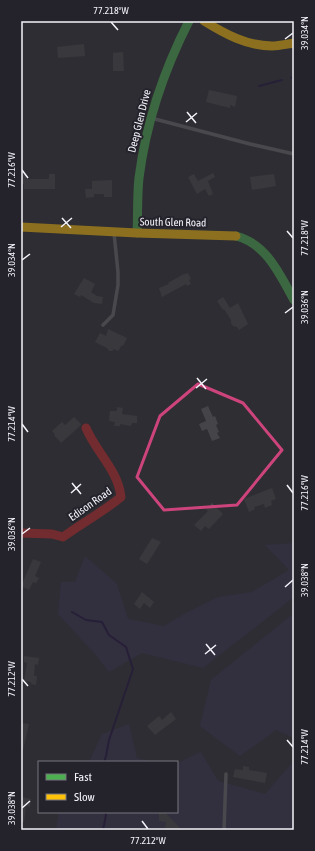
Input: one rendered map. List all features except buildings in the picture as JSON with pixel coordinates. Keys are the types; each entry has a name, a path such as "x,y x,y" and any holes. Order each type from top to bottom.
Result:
{"street":[{"name":"Deep Glen Drive","path":"137,233 139,173 147,128 159,89 179,40 189,21"},
{"path":"204,21 236,39 255,44 272,46 294,43"},
{"name":"South Glen Road","path":"21,227 137,233 232,235 246,238 259,246 294,300"},
{"name":"Edison Road","path":"21,533 52,534 63,537 121,497 120,483 116,475 93,443 86,428"}],"lane":[{"path":"150,118 294,154"},
{"path":"103,325 113,315 118,285 114,232"},
{"path":"224,830 226,774"}],"highlighted area":[{"path":"198,384 243,403 282,450 237,505 164,510 137,477 160,416"}],"shaded area":[{"path":"294,543 294,597 203,668 142,653 109,672 96,655 58,614 61,582 75,582 85,556 117,584 128,619 164,626 218,597 252,592 289,570 265,545"},
{"path":"294,613 294,738 276,730 240,756 200,726 211,680"},
{"path":"129,724 137,758 150,761 89,761 102,734"},
{"path":"201,752 218,781 265,794 294,761 294,830 56,830 59,813 178,813 178,763"}],"waterway":[{"path":"259,86 282,80"},
{"path":"72,612 86,620 102,622 109,635 126,647 133,669 109,740 104,761"},
{"path":"103,830 105,813"}],"traffic: fast":[{"path":"137,233 139,178 146,137 164,78 189,21"},
{"path":"236,236 247,240 264,253 278,271 294,300"}],"traffic: slow":[{"path":"204,21 228,35 245,42 272,46 294,43"},
{"path":"21,227 236,236"}],"traffic: jam":[{"path":"21,533 52,534 63,537 121,497 116,478 90,437 86,428"}]}
